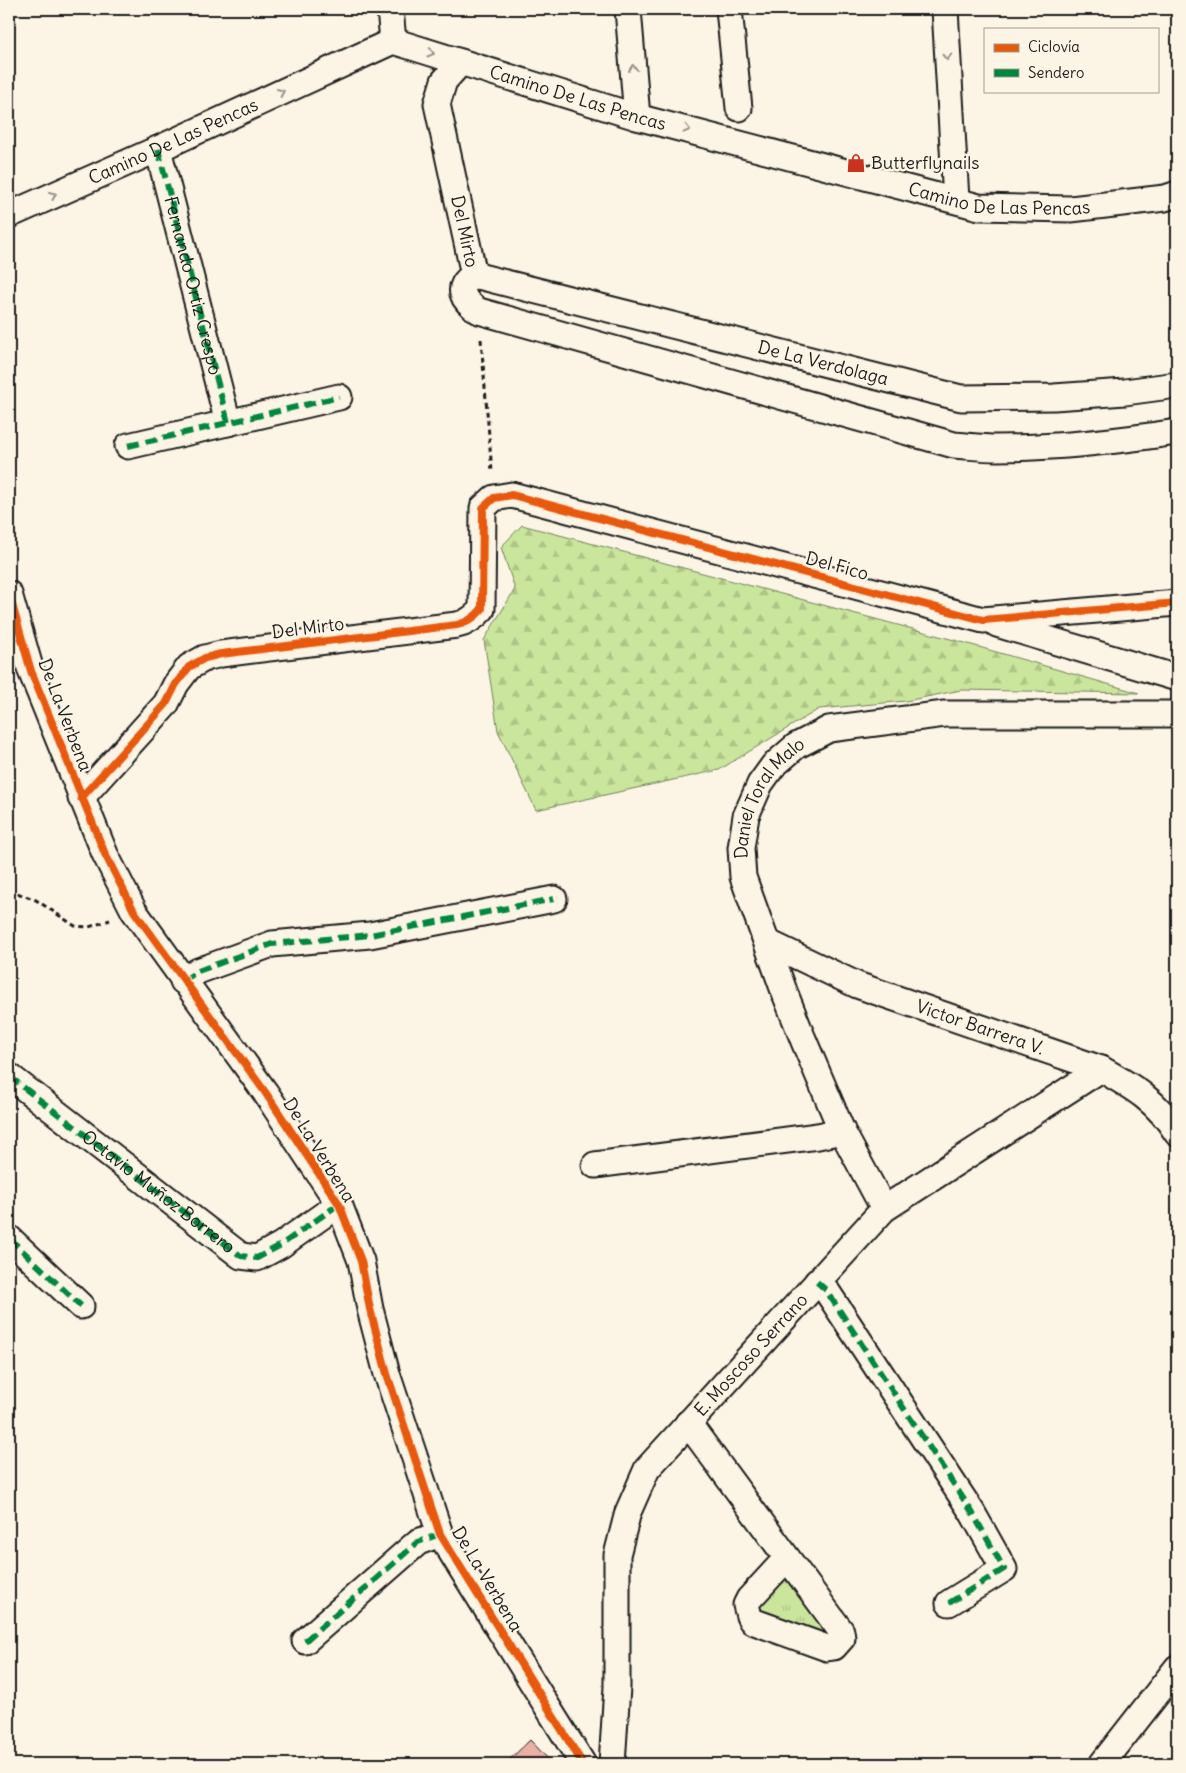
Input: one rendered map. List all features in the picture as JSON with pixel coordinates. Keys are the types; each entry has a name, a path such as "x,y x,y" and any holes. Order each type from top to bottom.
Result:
{"street":[{"path":"390,9 393,41"},
{"path":"628,9 637,116"},
{"path":"729,9 739,108"},
{"path":"945,9 956,200"},
{"name":"Camino De Las Pencas","path":"9,215 393,41 637,116 979,207 1072,209 1165,198 1177,194"},
{"name":"Del Mirto","path":"461,62 444,81 437,104 474,275 466,280 462,289 463,297 479,311"},
{"name":"Fernando Ortiz Crespo","path":"158,149 228,423"},
{"name":"De La Verdolaga","path":"474,275 960,398 1054,398 1125,392 1177,384"},
{"path":"479,311 954,445 996,448 1055,445 1130,439 1177,432"},
{"path":"128,446 339,397"},
{"name":"Del Fico","path":"494,498 512,495 982,620 1177,603"},
{"name":"Del Mirto","path":"81,798 166,704 176,684 189,667 200,660 221,654 457,625 466,623 476,616 482,609 483,508 494,498"},
{"name":"De La Verbena","path":"9,594 31,671 105,854 134,911 265,1092 339,1204 361,1261 370,1309 387,1374 440,1534 583,1764"},
{"path":"982,620 1177,678"},
{"path":"9,656 31,671"},
{"name":"Daniel Toral Malo","path":"884,1209 842,1131 790,1007 743,877 741,848 746,816 760,784 773,766 796,746 830,729 946,714 1177,714"},
{"path":"183,981 198,971 272,944 370,935 554,899"},
{"name":"Victor Barrera V.","path":"767,942 857,985 1101,1069 1137,1090 1166,1116 1177,1133"},
{"name":"E. Moscoso Serrano","path":"612,1764 618,1686 617,1555 628,1512 647,1469 884,1209 1101,1069"},
{"name":"Octavio Muñoz Borrero","path":"9,1076 241,1256 257,1258 281,1245 339,1204"},
{"path":"595,1165 842,1131"},
{"path":"9,1238 82,1306"},
{"path":"817,1282 826,1290 972,1512 1004,1570 949,1603"},
{"path":"688,1423 786,1558"},
{"path":"305,1641 418,1542 440,1534"},
{"path":"1102,1764 1177,1668"}],"path":[{"path":"479,311 494,498"},
{"path":"9,890 36,900 75,926 89,927 134,911"}],"green space":[{"path":"522,525 958,641 1139,693 961,690 906,701 819,709 719,770 536,810 498,731 484,640 515,589 501,547"},
{"path":"785,1577 789,1578 827,1631 823,1637 761,1614 759,1605"}],"building":[{"path":"530,1740 553,1764 505,1764"}],"marked path":[{"path":"158,149 228,423"},
{"path":"128,446 339,397"},
{"path":"183,981 198,971 272,944 370,935 554,899"},
{"path":"9,1076 241,1256 257,1258 281,1245 339,1204"},
{"path":"9,1238 81,1306"},
{"path":"817,1282 826,1290 972,1512 1004,1569 949,1603"},
{"path":"305,1641 418,1542 440,1534"}],"cycle path":[{"path":"81,798 166,704 176,684 189,667 205,658 221,654 457,625 465,623 477,615 482,609 483,508 494,498 512,495 983,620 1177,603"},
{"path":"9,594 31,671 105,854 134,911 265,1092 339,1204 361,1261 370,1309 387,1374 440,1534 583,1764"}],"place":[{"name":"Butterflynails","path":"856,163"}]}
